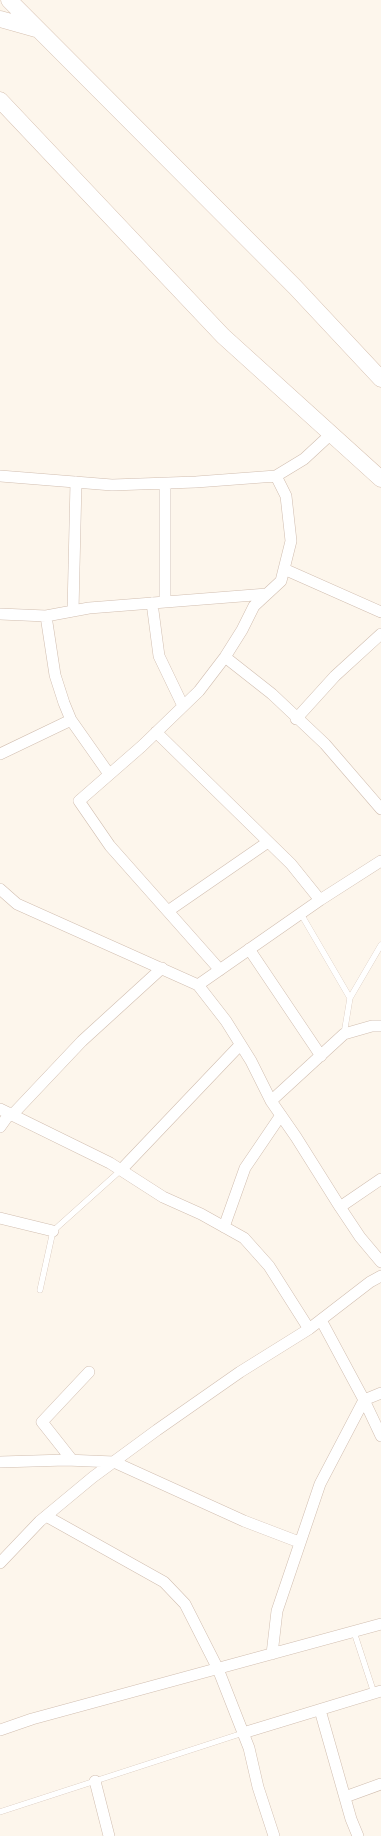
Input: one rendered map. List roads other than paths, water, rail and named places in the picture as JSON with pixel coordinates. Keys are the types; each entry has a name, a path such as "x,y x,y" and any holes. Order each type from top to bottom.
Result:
{"main road":[{"path":"9,0 36,29 295,287 381,379"},
{"path":"0,19 36,29"},
{"path":"0,100 223,336 381,479"}],"street":[{"path":"0,476 112,485 165,484 276,476 304,459 332,434"},
{"path":"220,970 110,846 79,801 199,691 225,657 242,630 254,606 281,581 291,541 286,496 276,476"},
{"path":"73,611 76,482"},
{"path":"165,484 165,602"},
{"path":"284,570 381,612"},
{"path":"0,614 46,616 73,611 152,603 267,594"},
{"path":"152,603 159,656 183,706"},
{"path":"46,616 55,675 71,720 109,774"},
{"path":"296,719 335,676 381,634"},
{"path":"225,657 272,694 296,719 325,744 381,809"},
{"path":"0,754 71,720"},
{"path":"156,732 291,864 320,900"},
{"path":"168,911 268,842"},
{"path":"198,985 320,900 381,861"},
{"path":"0,889 17,904 198,985 226,1021 271,1101 340,1207 360,1237 381,1262"},
{"path":"249,949 320,1056"},
{"path":"0,1127 7,1112 162,968"},
{"path":"271,1101 344,1034 372,1026 381,1026"},
{"path":"121,1170 240,1045"},
{"path":"7,1112 121,1170 163,1197 201,1214 244,1238 269,1266 310,1329"},
{"path":"224,1227 245,1168 281,1115"},
{"path":"340,1207 381,1179"},
{"path":"0,1218 53,1231"},
{"path":"0,1563 46,1516 114,1462 240,1372 310,1329 370,1282 381,1276"},
{"path":"321,1320 364,1400 381,1436"},
{"path":"72,1460 42,1422 89,1372"},
{"path":"272,1654 277,1611 299,1542 320,1484 364,1400 381,1393"},
{"path":"0,1462 72,1460 114,1462 218,1509 299,1542"},
{"path":"46,1516 164,1582 185,1604 218,1669 249,1748 258,1787 274,1836"},
{"path":"0,1730 32,1719 381,1624"},
{"path":"243,1733 378,1692"},
{"path":"320,1710 358,1836"},
{"path":"95,1781 109,1836"},
{"path":"345,1797 381,1784"}],"lane":[{"path":"300,914 350,998"},
{"path":"344,1034 350,998 381,945"},
{"path":"40,1290 53,1231 121,1170"},
{"path":"354,1632 378,1692"},
{"path":"0,1812 243,1733"}]}
